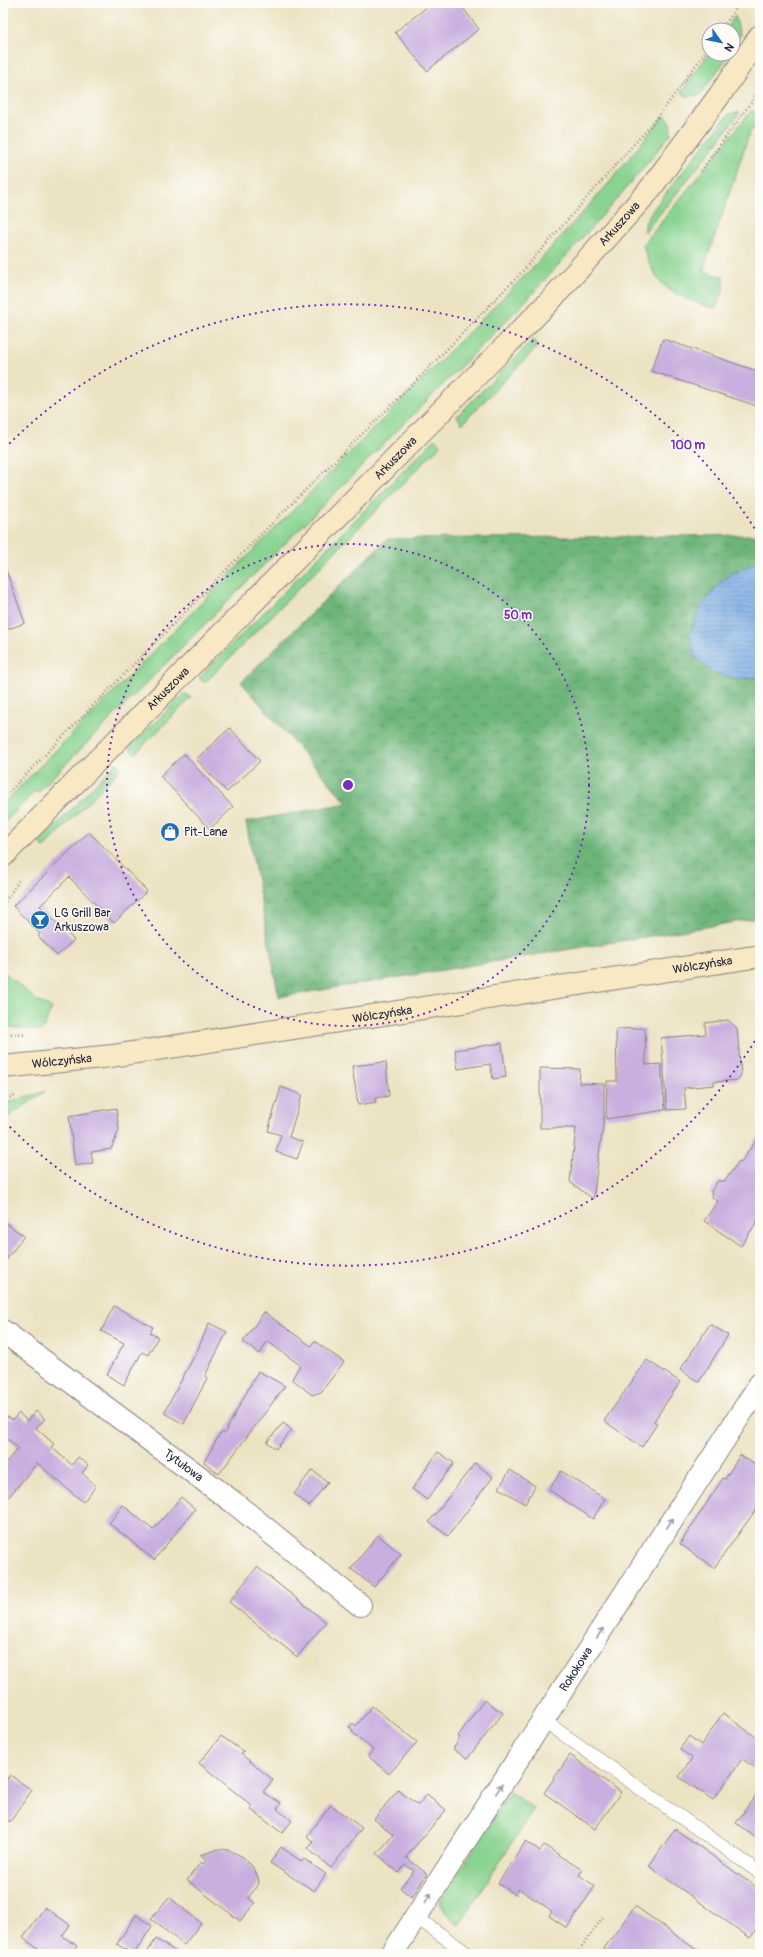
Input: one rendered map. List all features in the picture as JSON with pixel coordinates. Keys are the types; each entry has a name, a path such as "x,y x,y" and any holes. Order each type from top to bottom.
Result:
{"main road":[{"name":"Arkuszowa","path":"3,856 549,302 647,193 719,96 760,36"},
{"name":"Wólczyńska","path":"3,1067 112,1056 760,956"}],"street":[{"name":"Tytułowa","path":"3,1331 233,1502 360,1605"},
{"name":"Rokokowa","path":"392,1954 760,1384"}],"lane":[{"path":"543,1720 760,1872"},
{"path":"416,1916 468,1954"}],"path":[{"path":"727,22 740,3"},
{"path":"3,798 275,520 419,378 520,274 658,117 701,58"},
{"path":"3,1100 6,1099 4,1095"},
{"path":"577,1954 602,1917"}],"green space":[{"path":"735,16 737,22 731,22"},
{"path":"703,62 724,62 700,95 687,96 681,92"},
{"path":"751,111 760,113 760,131 751,129 703,271 723,277 724,280 725,284 721,296 716,307 713,308 686,299 667,288 653,272 643,245"},
{"path":"740,112 711,151 645,232 645,224 651,212 729,114"},
{"path":"664,115 670,120 671,134 616,200 519,308 38,792 36,790 3,824 3,804 539,261 609,183"},
{"path":"533,340 539,345 462,424 457,416"},
{"path":"435,439 441,445 205,683 199,678"},
{"path":"760,535 760,918 279,997 246,822 347,803 241,682 387,539"},
{"path":"185,693 191,698 135,754 129,748"},
{"path":"117,762 121,768 44,848 39,843"},
{"path":"3,971 37,1001 52,1008 42,1031 3,1026"},
{"path":"46,1091 3,1120 3,1104"},
{"path":"510,1792 534,1809 459,1925 448,1915 440,1901"}],"water":[{"path":"760,562 760,676 739,680 712,672 694,656 690,634 700,608 723,579 751,564"}],"building":[{"path":"432,3 459,3 479,29 427,71 395,32"},
{"path":"663,339 760,372 760,407 651,371"},
{"path":"3,562 25,623 3,631"},
{"path":"230,728 260,761 227,792 196,759"},
{"path":"184,754 233,807 210,829 160,776"},
{"path":"89,832 147,891 114,923 69,877 40,906 74,940 57,956 38,936 40,934 13,906"},
{"path":"728,1020 737,1028 741,1075 737,1080 714,1082 714,1085 684,1088 686,1109 667,1110 661,1038 706,1034 705,1023"},
{"path":"645,1028 646,1065 661,1064 665,1110 606,1119 607,1081 617,1081 616,1029"},
{"path":"502,1043 506,1077 493,1079 490,1064 458,1069 455,1050"},
{"path":"386,1062 389,1096 375,1098 376,1102 358,1105 352,1066"},
{"path":"540,1068 580,1069 579,1083 604,1084 604,1118 593,1199 570,1182 576,1128 540,1128"},
{"path":"281,1087 302,1095 289,1137 303,1142 297,1159 276,1152 281,1135 268,1131"},
{"path":"116,1108 119,1130 111,1149 91,1152 93,1163 75,1166 69,1116"},
{"path":"759,1136 760,1217 741,1246 704,1221 718,1201 712,1197 711,1191 718,1181 725,1181 739,1161 741,1162"},
{"path":"3,1221 24,1236 3,1264"},
{"path":"114,1306 153,1327 150,1333 158,1337 148,1355 142,1352 124,1385 107,1375 124,1343 101,1331"},
{"path":"264,1312 311,1346 314,1341 344,1362 321,1392 312,1395 292,1379 300,1365 267,1341 260,1354 243,1342"},
{"path":"209,1323 227,1332 205,1376 207,1378 184,1424 164,1413 199,1347"},
{"path":"710,1324 728,1335 699,1382 680,1370"},
{"path":"647,1360 680,1382 654,1421 657,1424 642,1447 604,1421"},
{"path":"258,1371 285,1386 219,1474 204,1462 221,1432 224,1434"},
{"path":"36,1411 45,1419 36,1428 54,1444 51,1447 72,1465 78,1457 88,1465 82,1473 96,1486 83,1502 37,1463 3,1504 3,1466 18,1448 3,1435 3,1414 12,1420 19,1413 27,1421"},
{"path":"283,1423 292,1430 276,1449 267,1442"},
{"path":"438,1452 454,1463 427,1500 412,1489"},
{"path":"740,1455 760,1468 760,1504 714,1568 680,1544 723,1478 725,1479"},
{"path":"475,1463 493,1477 448,1536 429,1522"},
{"path":"312,1470 328,1482 309,1506 294,1494"},
{"path":"510,1470 535,1486 525,1504 499,1488"},
{"path":"561,1471 605,1499 593,1519 549,1490"},
{"path":"181,1497 195,1509 154,1560 109,1523 123,1505 153,1530"},
{"path":"378,1535 401,1554 374,1587 351,1569"},
{"path":"257,1567 326,1622 297,1657 229,1602"},
{"path":"484,1700 503,1713 467,1759 453,1749 460,1738 458,1736"},
{"path":"372,1706 417,1742 389,1774 368,1756 373,1750 352,1732 353,1730 349,1727 353,1723 356,1726"},
{"path":"723,1713 760,1740 760,1771 742,1759 713,1800 679,1777 692,1758 680,1749 689,1736 701,1745"},
{"path":"221,1736 244,1752 241,1754 273,1780 263,1792 281,1803 277,1809 292,1821 282,1833 250,1809 252,1806 199,1763"},
{"path":"570,1755 621,1792 595,1829 544,1793"},
{"path":"10,1775 32,1790 10,1822 3,1817 3,1785"},
{"path":"760,1789 760,1833 756,1838 736,1823"},
{"path":"398,1790 418,1805 427,1794 446,1810 406,1857 427,1874 412,1897 400,1888 414,1871 405,1865 399,1873 377,1854 393,1835 374,1819"},
{"path":"331,1805 362,1828 331,1868 307,1848 313,1842 307,1836"},
{"path":"675,1829 760,1890 760,1925 750,1938 649,1866"},
{"path":"526,1841 540,1851 544,1845 582,1870 579,1875 595,1886 567,1928 549,1916 552,1911 536,1900 519,1889 516,1895 498,1883"},
{"path":"281,1847 302,1862 304,1859 326,1874 314,1891 270,1863"},
{"path":"219,1849 229,1850 243,1857 252,1866 258,1877 259,1883 248,1898 255,1903 240,1921 187,1880 201,1862 203,1864 207,1860 200,1855"},
{"path":"169,1897 201,1923 184,1945 151,1919"},
{"path":"635,1906 698,1951 695,1954 600,1954"},
{"path":"45,1907 70,1925 62,1936 77,1946 72,1954 45,1954 23,1938"},
{"path":"136,1915 152,1926 134,1954 132,1954 117,1944"},
{"path":"156,1939 179,1954 146,1954"}],"place":[{"name":"Pit-Lane","path":"170,832"},
{"name":"LG Grill Bar Arkuszowa","path":"40,920"}]}
